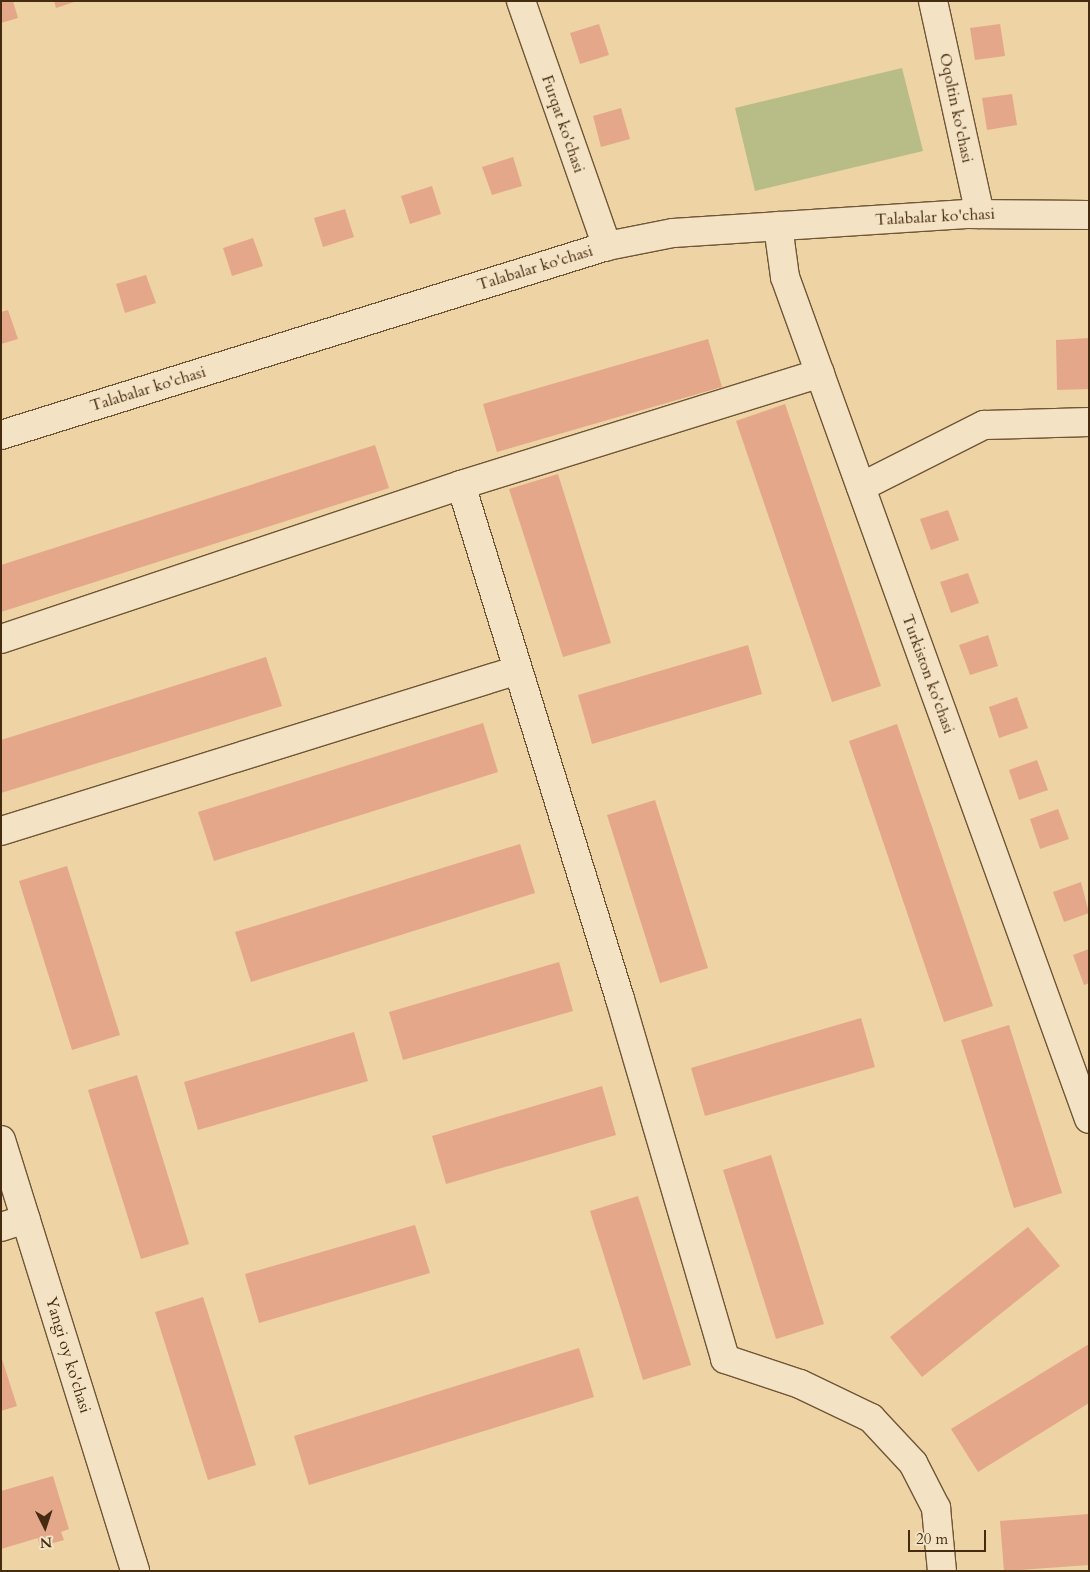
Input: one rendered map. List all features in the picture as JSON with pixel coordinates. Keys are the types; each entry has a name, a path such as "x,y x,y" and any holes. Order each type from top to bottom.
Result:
{"street":[{"name":"Furqat ko'chasi","path":"521,1 607,246"},
{"name":"Oqoltin ko'chasi","path":"933,1 980,214"},
{"name":"Talabalar ko'chasi","path":"1,435 607,246 673,232 980,214 1089,215"},
{"name":"Turkiston ko'chasi","path":"778,226 785,277 1089,1119"},
{"path":"1,639 460,485 820,373"},
{"path":"860,487 984,425 1089,422"},
{"path":"460,485 620,999 725,1359 800,1384 871,1418 913,1463 936,1508 942,1571"},
{"path":"1,831 518,670"},
{"name":"Yangi oy ko'chasi","path":"1,1140 14,1223 135,1571"}],"green space":[{"path":"902,68 923,151 755,191 735,108"}],"building":[{"path":"1,1 13,1 18,18 1,23"},
{"path":"54,1 74,1 74,2 56,8"},
{"path":"599,24 609,55 580,64 570,33"},
{"path":"1000,24 1005,56 975,60 970,28"},
{"path":"1012,94 1017,125 987,130 982,98"},
{"path":"621,108 630,139 601,147 593,116"},
{"path":"513,157 522,186 492,195 482,167"},
{"path":"432,186 441,214 410,224 401,196"},
{"path":"345,209 354,237 323,247 314,218"},
{"path":"253,238 263,266 232,276 223,248"},
{"path":"146,275 156,303 125,313 116,284"},
{"path":"8,310 18,339 1,344 1,312"},
{"path":"1089,338 1089,389 1057,390 1056,340"},
{"path":"708,339 722,387 497,452 483,404"},
{"path":"785,404 881,686 832,702 736,421"},
{"path":"375,445 389,488 1,612 1,565"},
{"path":"558,474 611,643 563,657 509,489"},
{"path":"948,510 959,540 931,550 920,519"},
{"path":"968,573 979,603 951,613 940,582"},
{"path":"988,635 998,666 970,675 959,645"},
{"path":"748,645 762,694 592,744 578,695"},
{"path":"266,657 282,706 1,793 1,740"},
{"path":"1017,697 1028,728 999,738 989,707"},
{"path":"483,723 498,772 214,861 198,812"},
{"path":"897,724 993,1006 944,1022 849,741"},
{"path":"1037,760 1048,790 1019,800 1009,770"},
{"path":"655,800 708,968 660,983 607,815"},
{"path":"1058,809 1069,839 1040,849 1030,819"},
{"path":"520,844 535,893 251,982 235,932"},
{"path":"67,866 120,1035 72,1050 19,881"},
{"path":"1081,882 1089,913 1064,922 1053,892"},
{"path":"1089,949 1089,983 1084,985 1073,955"},
{"path":"559,962 573,1011 403,1060 389,1012"},
{"path":"861,1018 875,1067 705,1116 691,1068"},
{"path":"1009,1025 1062,1193 1014,1208 961,1040"},
{"path":"354,1032 368,1081 198,1130 184,1082"},
{"path":"137,1075 189,1244 141,1259 88,1090"},
{"path":"602,1086 616,1135 446,1184 432,1136"},
{"path":"771,1155 824,1324 776,1339 723,1170"},
{"path":"638,1196 691,1365 643,1380 590,1211"},
{"path":"415,1225 430,1273 259,1323 245,1274"},
{"path":"1028,1227 1060,1266 922,1377 890,1337"},
{"path":"203,1297 256,1465 208,1480 155,1312"},
{"path":"1089,1344 1089,1403 978,1472 951,1429"},
{"path":"579,1348 594,1397 309,1485 294,1436"},
{"path":"1,1356 17,1406 1,1411"},
{"path":"53,1476 69,1529 61,1532 64,1540 40,1547 38,1538 1,1549 1,1491"},
{"path":"1089,1514 1089,1565 1004,1571 1000,1521"}]}
